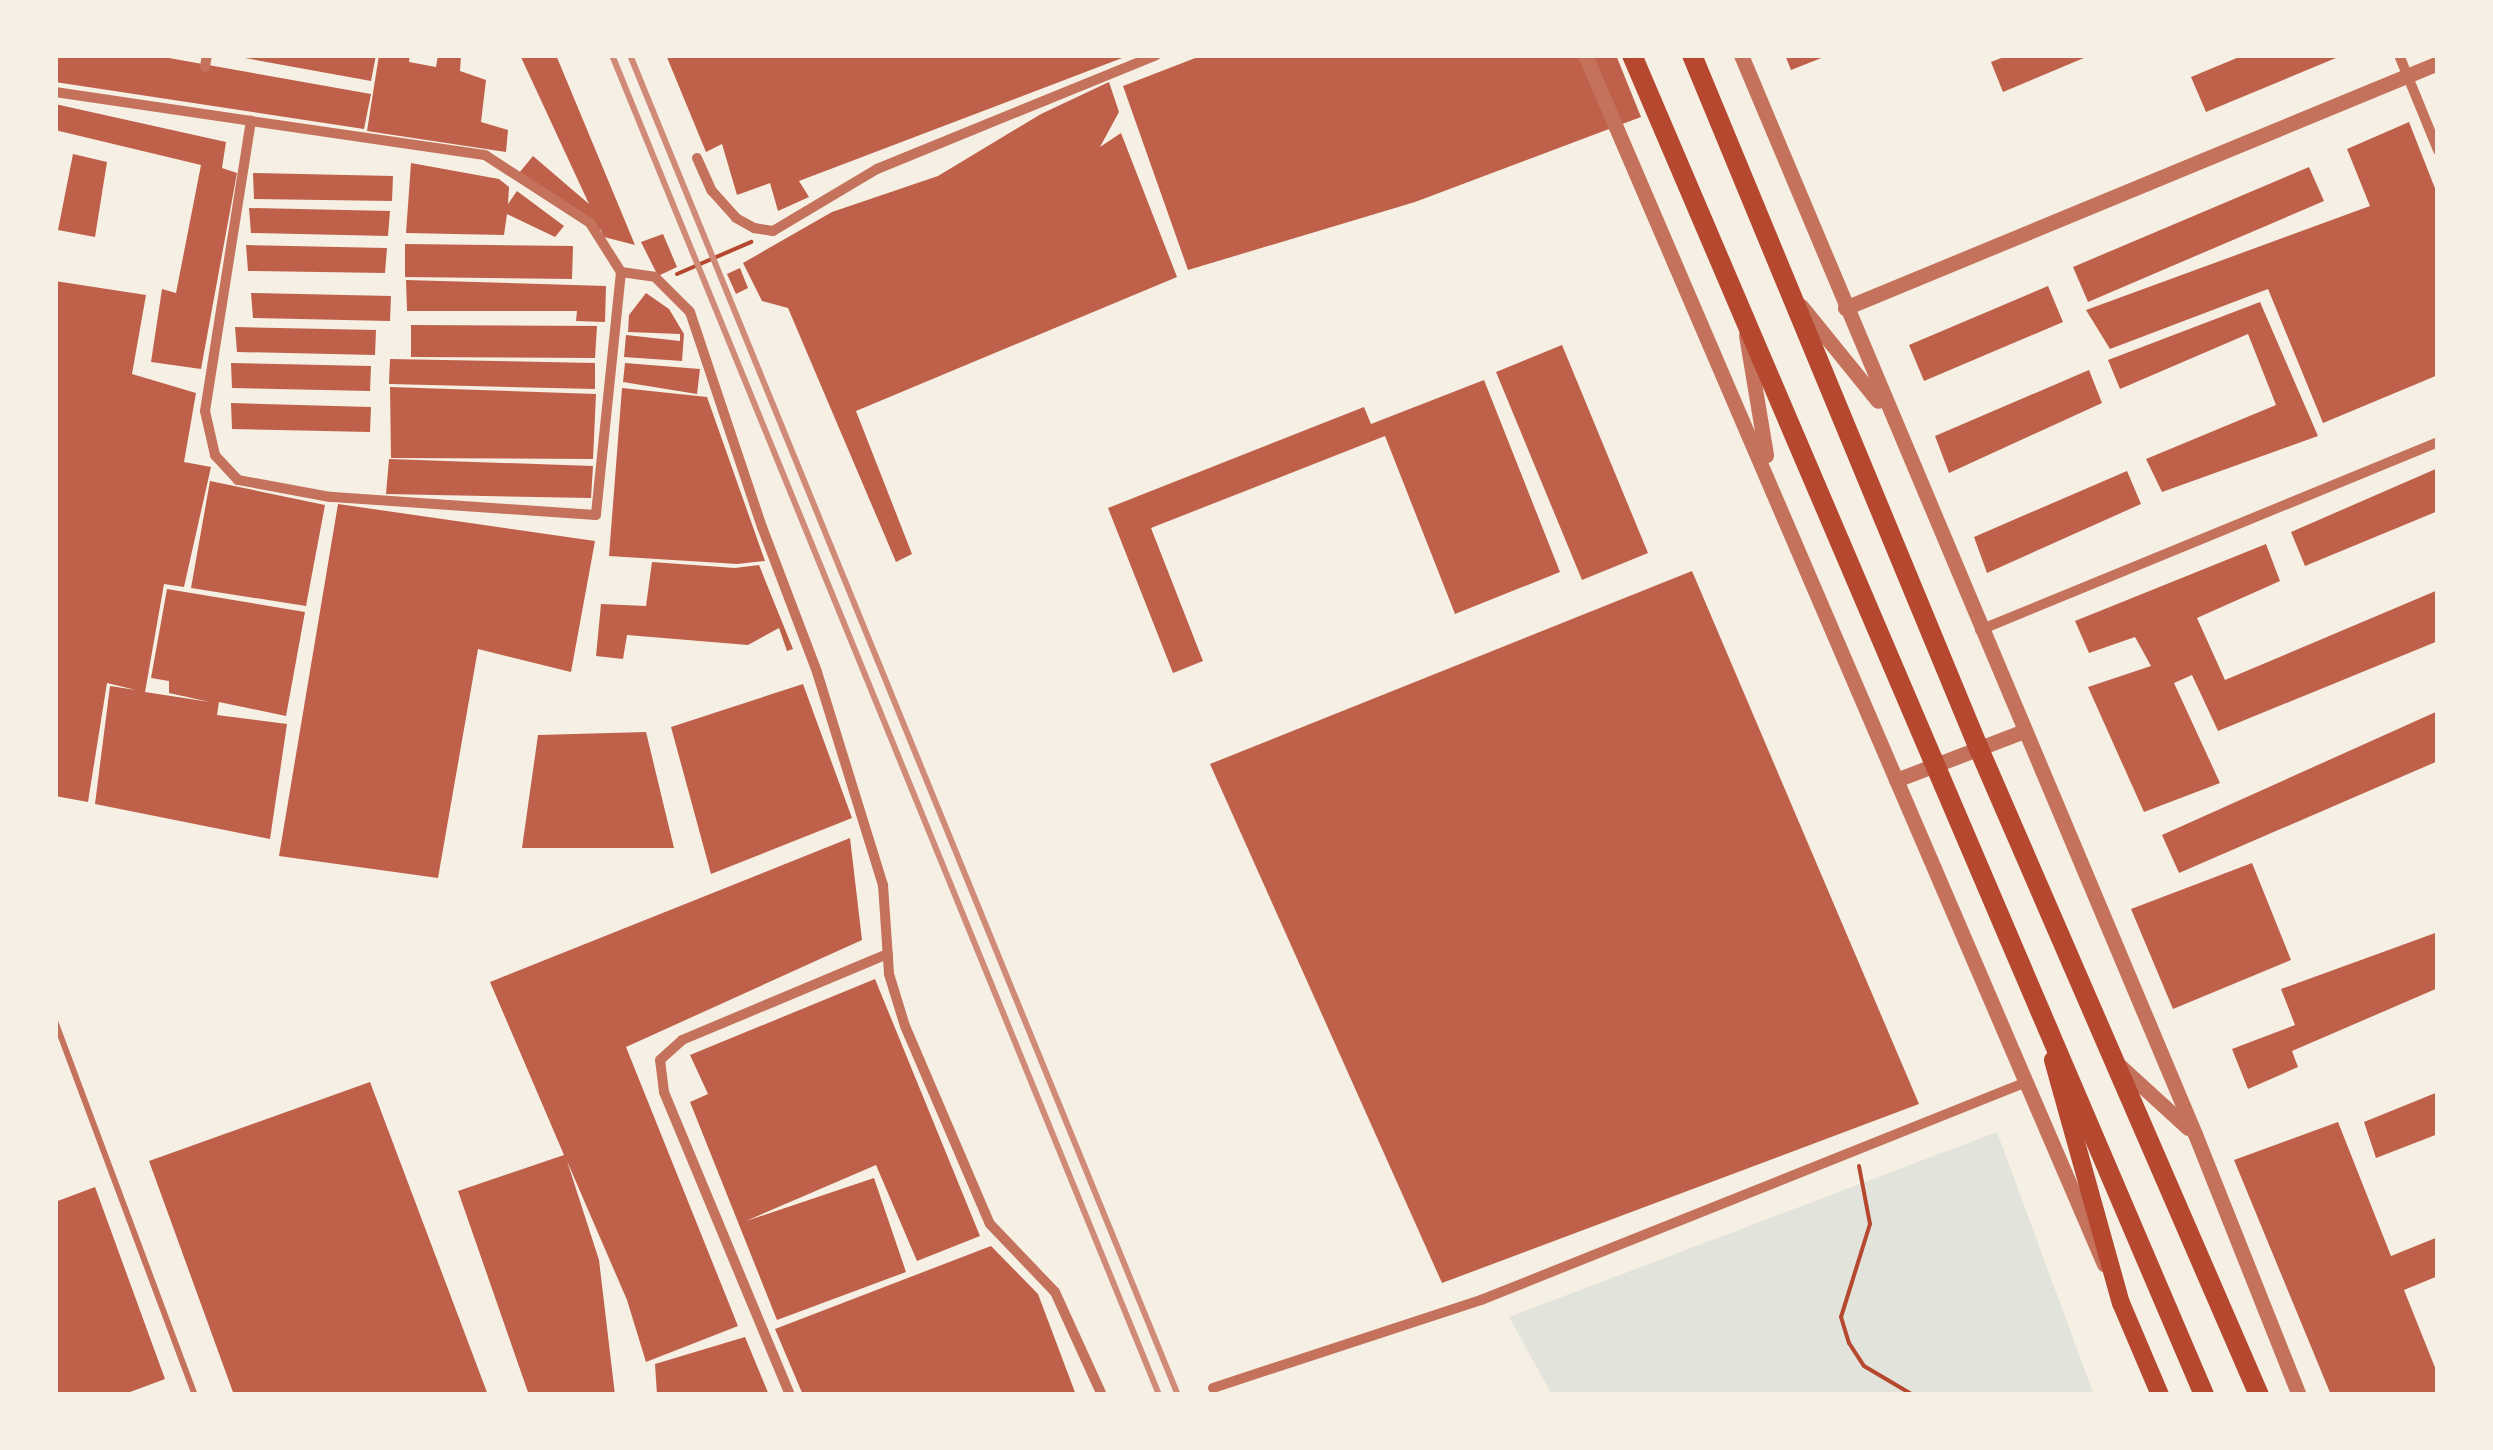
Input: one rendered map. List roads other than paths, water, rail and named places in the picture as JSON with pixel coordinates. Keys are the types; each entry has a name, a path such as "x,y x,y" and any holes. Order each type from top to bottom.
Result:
{"main road":[{"path":"1632,55 1938,766 2045,1031 2204,1395"},
{"path":"1692,55 1979,749 2260,1395"},
{"path":"2045,1031 2121,1303 2160,1395"}],"street":[{"path":"697,158 712,191 736,218 754,228 772,230 877,169 1156,55"},
{"path":"1585,55 2121,1303"},
{"path":"1741,55 2022,732 2195,1134 2300,1395"},
{"path":"2399,55 2438,150"},
{"path":"1845,308 2438,64"},
{"path":"55,92 485,155 590,223 621,272 596,515 330,497 238,480 215,455 205,412 252,121"},
{"path":"621,272 655,277 690,312 817,672 883,885 888,954 906,1026 990,1224 1055,1292 1102,1395"},
{"path":"1795,298 1890,416"},
{"path":"1740,302 1760,434 1778,501"},
{"path":"1980,630 2438,442"},
{"path":"1896,780 2022,732"},
{"path":"790,1395 664,1092 660,1060 682,1040 888,954"},
{"path":"2116,1062 2195,1134"},
{"path":"1213,1388 1481,1300 2024,1082"}],"lane":[{"path":"55,1021 195,1395"}],"railway":[{"path":"612,55 1159,1395"},
{"path":"630,55 1178,1395"}]}
